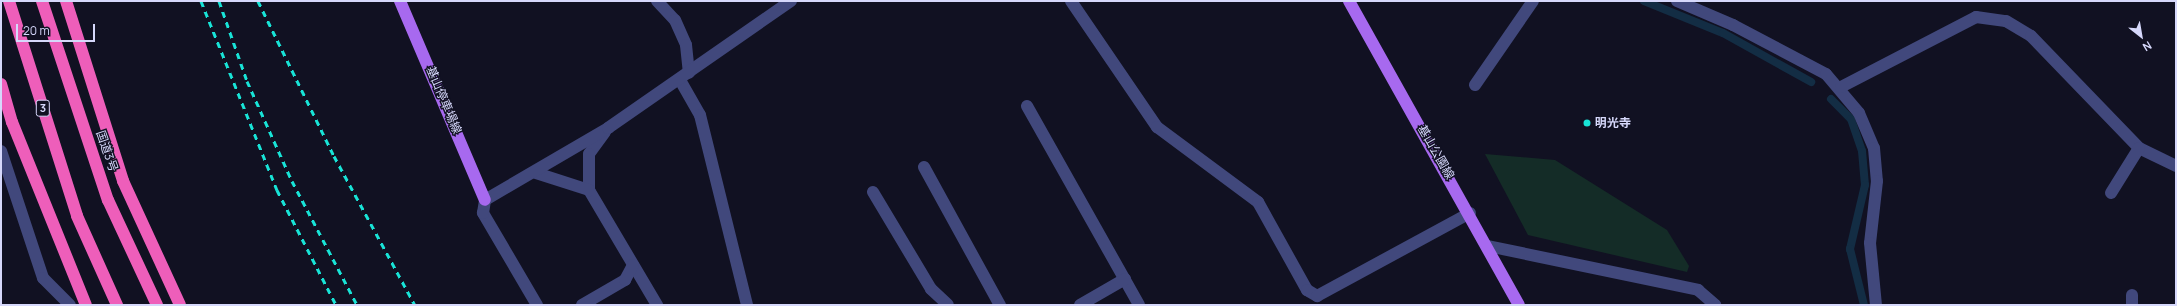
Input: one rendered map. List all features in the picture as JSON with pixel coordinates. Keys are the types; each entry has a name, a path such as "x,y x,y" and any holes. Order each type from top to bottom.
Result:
{"highway":[{"name":"3","path":"9,1 77,216 117,305"},
{"name":"国道3号","path":"42,1 108,200 157,305"},
{"path":"66,1 123,181 180,305"},
{"path":"1,84 12,122 86,305"}],"main road":[{"name":"基山停車場線","path":"400,1 485,200"},
{"name":"基山公園線","path":"1349,1 1470,213 1519,305"}],"street":[{"path":"657,1 675,20 686,45 684,77 700,114 747,305"},
{"path":"537,305 483,213 485,200 536,173 608,128 684,77 791,1"},
{"path":"1071,1 1157,127 1258,202 1307,290 1317,296 1470,213"},
{"path":"1475,85 1533,1"},
{"path":"1677,1 1826,74 1841,88 1859,113 1874,148 1877,181 1870,243 1876,305"},
{"path":"1841,88 1976,17 2006,21 2030,36 2139,148 2176,166"},
{"path":"1026,106 1139,305"},
{"path":"608,128 589,154 589,190 657,305"},
{"path":"2111,193 2139,148"},
{"path":"1,151 43,278 70,305"},
{"path":"924,167 1000,305"},
{"path":"536,173 589,190"},
{"path":"873,192 931,289 948,305"},
{"path":"1488,246 1698,290 1715,305"},
{"path":"582,305 625,280 633,265"},
{"path":"1080,305 1124,279"}],"green space":[{"path":"1485,154 1555,160 1667,230 1689,266 1687,272 1528,235"}],"waterway":[{"path":"1644,1 1723,33 1811,82"},
{"path":"1831,99 1851,119 1862,151 1865,185 1850,249 1864,305"}],"railway":[{"path":"201,1 277,190 336,305"},
{"path":"219,1 247,81 292,181 357,305"},
{"path":"258,1 334,156 415,305"}],"place":[{"name":"明光寺","path":"1587,123"}]}
